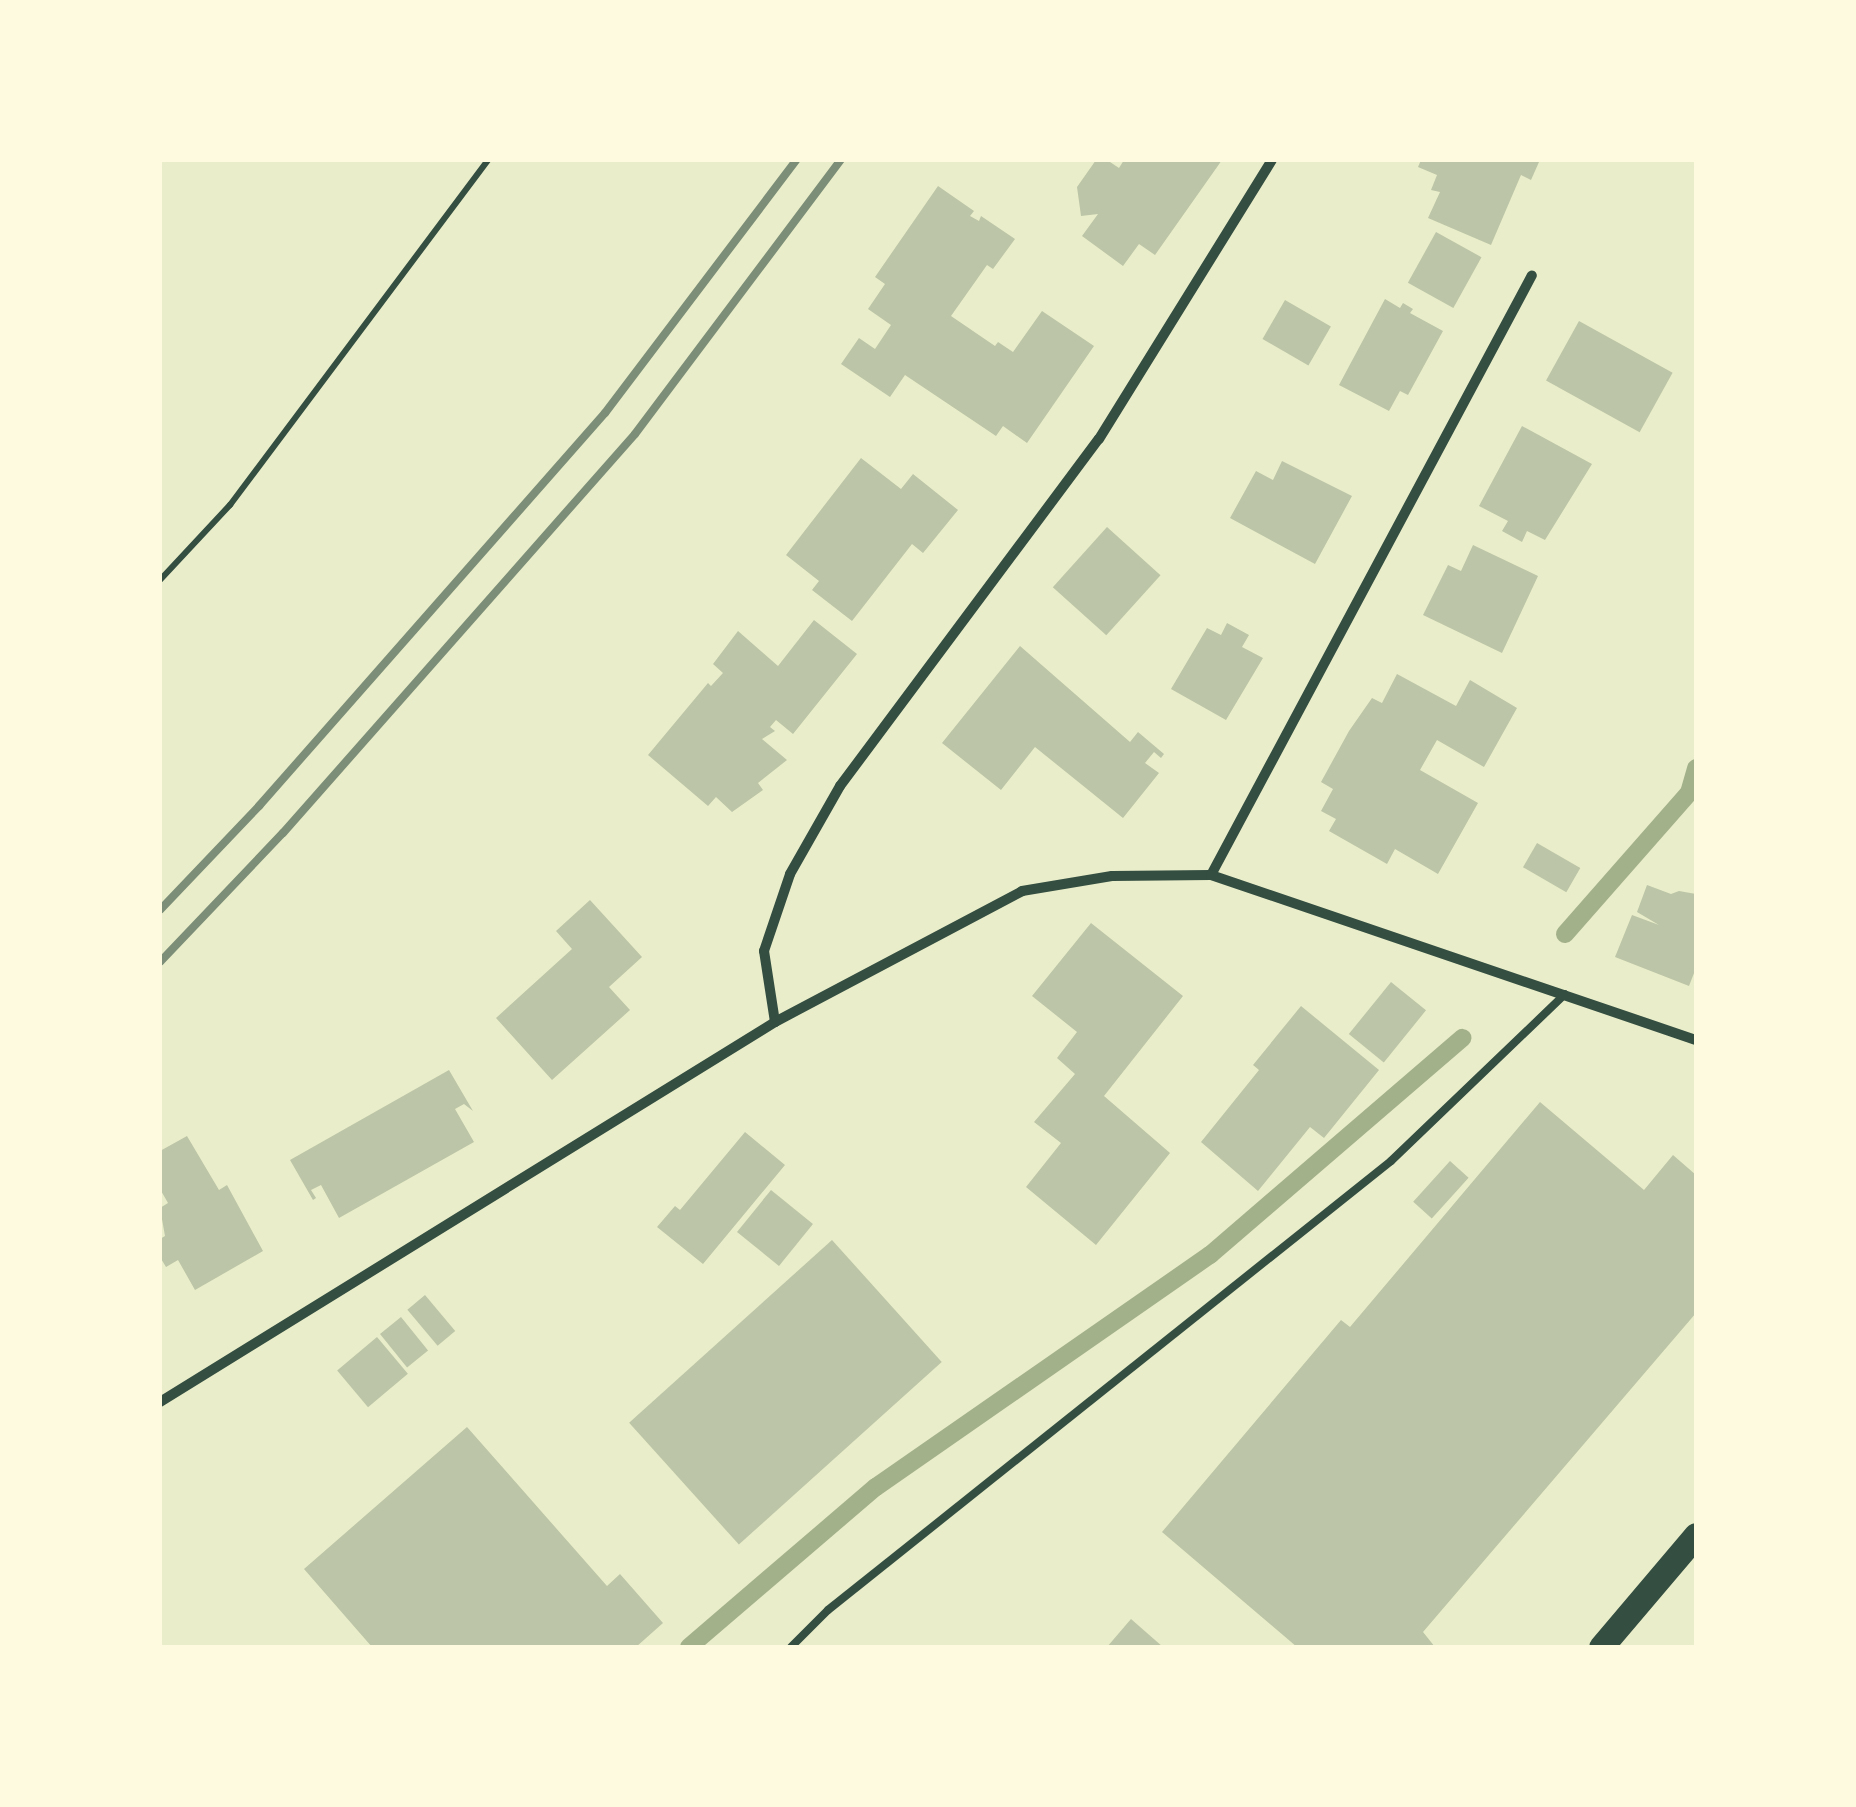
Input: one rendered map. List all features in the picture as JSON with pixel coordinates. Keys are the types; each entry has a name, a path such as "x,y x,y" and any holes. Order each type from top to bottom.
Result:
{"main road":[{"path":"1601,1647 1696,1534"}],"street":[{"path":"775,1022 764,952 790,874 840,786 1099,439 1272,160"},
{"path":"1211,875 1532,275"},
{"path":"160,1402 775,1022 1022,891 1112,876 1211,875 1696,1040"}],"lane":[{"path":"791,1647 828,1610 1392,1162 1565,994"}],"path":[{"path":"160,580 230,504 488,160"}],"building":[{"path":"1096,160 1107,160 1119,168 1124,160 1222,160 1155,255 1139,244 1123,266 1082,236 1098,214 1081,216 1077,187"},
{"path":"1421,160 1539,162 1531,180 1521,175 1491,245 1428,218 1440,192 1431,190 1437,175 1418,167"},
{"path":"938,186 974,211 970,216 979,221 981,216 1015,239 993,269 987,265 951,316 995,346 998,342 1013,352 1042,311 1094,346 1027,443 1003,426 996,436 905,375 890,397 841,364 859,338 875,349 891,325 868,309 885,284 875,277"},
{"path":"1436,232 1481,257 1453,308 1408,283"},
{"path":"1385,299 1400,308 1403,303 1413,309 1410,313 1443,331 1408,395 1400,391 1389,411 1339,385"},
{"path":"1285,300 1331,326 1308,365 1262,339"},
{"path":"1579,321 1673,373 1640,432 1546,380"},
{"path":"1522,426 1592,464 1545,540 1527,531 1522,542 1502,531 1508,521 1479,506"},
{"path":"861,458 901,489 913,474 958,510 923,553 912,544 852,621 812,590 819,581 786,555"},
{"path":"1282,461 1352,496 1315,564 1230,518 1256,471 1273,480"},
{"path":"1107,527 1161,575 1106,635 1053,587"},
{"path":"1473,545 1538,576 1502,653 1423,615 1448,565 1461,571"},
{"path":"814,620 857,654 793,734 776,720 770,727 775,731 762,739 787,760 758,783 763,790 732,812 716,797 708,806 648,755 708,683 711,686 723,673 713,664 738,631 778,666"},
{"path":"1227,623 1249,635 1242,647 1263,658 1226,720 1171,689 1207,628 1221,635"},
{"path":"1020,646 1130,742 1138,732 1164,754 1161,758 1154,752 1145,763 1159,773 1123,818 1035,747 1001,790 942,743"},
{"path":"1397,674 1456,706 1470,680 1517,708 1484,767 1437,740 1420,770 1478,803 1438,874 1395,849 1387,864 1329,831 1336,819 1321,811 1333,789 1321,782 1349,731 1372,698 1382,703"},
{"path":"1537,843 1580,868 1566,892 1523,867"},
{"path":"1647,885 1671,894 1696,894 1696,968 1689,986 1615,957 1632,915 1659,925 1637,912"},
{"path":"590,900 642,957 609,987 630,1010 552,1080 496,1018 572,949 556,931"},
{"path":"1091,923 1183,996 1104,1096 1170,1153 1096,1245 1026,1187 1061,1143 1034,1122 1075,1074 1057,1058 1077,1032 1032,996"},
{"path":"1391,982 1426,1010 1384,1062 1349,1034"},
{"path":"1301,1006 1379,1070 1324,1138 1310,1127 1258,1191 1201,1142 1259,1070 1253,1065"},
{"path":"449,1070 473,1111 464,1104 455,1109 474,1142 339,1218 321,1185 311,1190 316,1198 313,1200 290,1160"},
{"path":"1540,1102 1644,1190 1673,1155 1696,1175 1696,1313 1423,1632 1435,1647 1297,1647 1162,1532 1341,1320 1350,1327"},
{"path":"745,1132 785,1165 703,1264 657,1227 675,1206 680,1210"},
{"path":"187,1136 219,1190 227,1185 263,1251 195,1290 178,1260 166,1267 160,1257 160,1239 165,1236 160,1208 168,1203 160,1189 160,1151"},
{"path":"1450,1161 1469,1178 1432,1219 1413,1202"},
{"path":"771,1190 813,1224 779,1266 737,1232"},
{"path":"832,1240 942,1362 739,1545 629,1423"},
{"path":"425,1295 455,1331 438,1346 407,1310"},
{"path":"401,1317 428,1350 407,1367 380,1334"},
{"path":"377,1337 408,1374 368,1407 337,1370"},
{"path":"467,1427 607,1586 620,1574 663,1623 636,1647 372,1647 304,1569"},
{"path":"1131,1619 1163,1647 1107,1647"}],"waterway":[{"path":"1565,934 1689,793 1696,768"},
{"path":"689,1647 876,1487 1210,1255 1462,1038"}],"railway":[{"path":"160,910 259,806 605,413 796,160"},
{"path":"160,962 283,833 635,434 841,160"}]}
